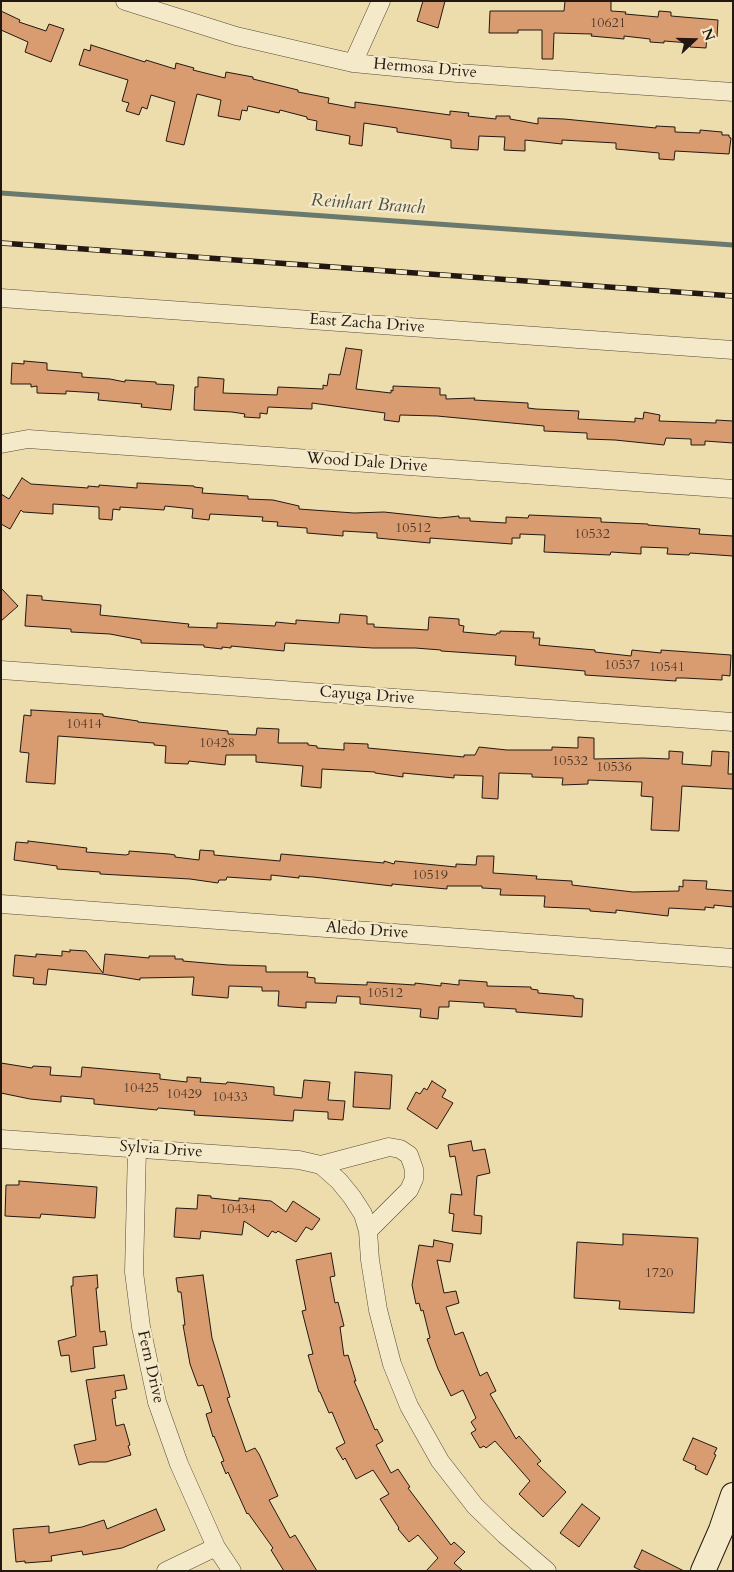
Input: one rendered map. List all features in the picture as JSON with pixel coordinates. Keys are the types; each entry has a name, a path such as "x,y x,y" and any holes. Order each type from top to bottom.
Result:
{"main road":[{"path":"703,1571 721,1530 733,1495"}],"street":[{"path":"353,63 381,1"},
{"name":"Hermosa Drive","path":"128,2 236,36 353,63 457,73 733,92"},
{"name":"East Zacha Drive","path":"1,298 733,350"},
{"name":"Wood Dale Drive","path":"1,444 28,439 733,488"},
{"name":"Cayuga Drive","path":"1,670 733,722"},
{"name":"Aledo Drive","path":"1,904 733,958"},
{"name":"Sylvia Drive","path":"1,1139 299,1160 321,1165 389,1147 400,1149 409,1155 414,1169 414,1179 409,1190 368,1231"},
{"name":"Fern Drive","path":"136,1148 134,1272 141,1327 157,1402 179,1464 216,1546 232,1571"},
{"path":"321,1165 339,1181 363,1214 368,1231 370,1260 378,1310 392,1364 409,1406 440,1461 475,1506 547,1571"},
{"path":"166,1571 216,1546"}],"building":[{"path":"423,1 445,1 438,28 417,21"},
{"path":"565,1 611,1 611,11 626,12 625,14 658,17 659,11 671,12 671,16 718,20 717,37 707,36 706,48 690,47 690,43 650,42 650,39 624,36 624,39 591,36 592,34 554,33 553,59 542,59 542,30 518,30 518,33 489,33 490,11 564,11"},
{"path":"1,11 20,20 19,22 46,31 49,24 64,29 51,62 25,52 28,42 1,30"},
{"path":"91,45 145,62 146,60 175,69 176,63 194,68 193,70 225,78 226,72 253,77 253,79 298,90 298,92 329,98 328,103 355,108 355,102 450,115 450,111 469,113 468,116 496,119 496,116 510,116 510,119 538,124 538,118 564,119 656,128 656,126 675,127 675,132 700,133 700,130 722,132 722,135 729,135 731,138 729,154 675,151 674,160 659,159 659,153 616,149 616,143 562,140 562,144 525,140 525,151 504,150 505,137 479,136 478,150 451,148 451,140 397,132 397,128 364,123 362,146 349,144 350,136 316,130 317,121 280,110 279,113 248,106 247,111 242,110 240,120 218,116 221,100 197,94 184,145 166,141 175,102 151,95 147,109 142,107 139,115 126,111 129,103 122,101 128,80 79,65 84,49 90,51"},
{"path":"346,348 362,350 356,389 391,393 393,386 440,388 440,395 446,395 446,399 475,398 474,400 528,403 528,408 579,411 578,419 635,422 635,418 643,419 644,412 660,415 659,421 716,423 716,420 733,421 733,443 705,441 705,445 691,445 691,439 666,438 664,445 587,439 587,433 544,431 544,426 437,416 400,415 399,422 384,420 385,413 312,403 312,409 268,407 267,414 260,413 260,418 244,417 245,414 232,412 194,410 195,387 198,387 198,377 224,379 223,393 277,395 278,387 323,389 323,385 327,386 329,374 340,375"},
{"path":"24,361 47,363 47,370 82,373 82,377 174,385 171,410 141,407 142,404 98,400 99,393 66,391 66,394 37,393 37,386 31,387 31,384 11,384 12,363 24,364"},
{"path":"22,478 31,484 88,488 88,486 99,487 99,485 137,488 137,483 194,486 203,488 202,493 248,496 248,499 273,500 299,506 299,509 354,513 384,512 440,518 459,516 459,518 470,518 470,521 506,523 506,517 528,518 529,515 601,518 601,522 700,529 699,534 733,536 733,556 690,553 689,555 667,554 668,548 641,547 641,554 611,552 610,555 544,552 545,535 520,534 520,538 512,538 512,544 430,538 430,543 377,538 377,533 343,531 343,536 307,533 307,528 277,526 278,522 262,521 263,517 210,514 209,520 192,518 193,509 165,506 164,510 120,507 120,510 113,509 112,520 99,519 99,507 53,504 53,514 23,512 21,510 10,529 1,524 1,494 9,499"},
{"path":"1,588 18,606 1,621"},
{"path":"27,595 42,596 42,600 101,605 100,615 189,624 188,627 217,628 217,623 275,626 276,622 296,624 296,620 339,623 340,614 367,616 367,624 374,624 374,627 428,630 429,617 459,619 459,625 464,626 463,632 496,635 500,631 534,632 533,638 540,638 539,645 595,650 595,652 631,656 632,650 661,653 661,650 731,655 730,676 722,675 722,680 676,678 676,681 585,675 585,671 515,665 516,656 415,648 373,648 285,643 284,651 231,646 231,648 222,647 222,649 204,647 204,645 141,643 141,640 110,634 71,632 71,629 25,626"},
{"path":"31,710 103,714 103,716 138,722 228,731 228,734 256,735 257,728 279,729 278,743 308,743 308,745 317,746 317,748 344,750 344,743 368,744 368,748 464,757 464,755 475,755 479,747 507,750 552,750 552,747 578,748 578,737 594,738 594,759 669,759 669,751 683,752 682,764 711,766 712,751 729,752 728,774 733,774 733,789 682,786 679,831 651,830 653,797 641,796 642,782 588,780 588,784 562,785 563,778 532,777 532,774 499,773 498,799 482,798 483,776 454,775 454,778 403,773 403,777 375,772 322,769 321,788 301,786 303,766 256,762 256,755 226,755 225,765 189,761 188,764 165,763 166,746 154,745 154,743 58,736 55,784 26,782 29,753 20,752 24,715 31,716"},
{"path":"28,841 87,848 86,852 126,855 129,854 129,851 169,854 175,855 175,857 199,860 200,850 214,851 214,855 280,861 281,854 384,863 384,861 394,864 395,861 456,867 456,864 476,865 477,856 494,856 493,873 537,876 536,879 572,881 572,885 633,892 679,891 679,886 683,887 683,880 707,881 706,889 733,891 733,907 714,905 714,908 705,907 705,910 669,908 668,916 616,910 616,913 590,911 590,909 544,907 545,896 500,895 501,889 482,888 482,886 447,886 447,889 271,875 271,880 227,877 226,880 219,880 218,883 190,879 100,874 100,872 57,869 57,866 14,860 16,842 28,843"},
{"path":"70,950 86,951 103,973 105,954 149,958 149,956 175,956 175,959 183,959 183,961 266,966 266,972 308,972 307,977 315,978 315,983 367,985 367,982 415,985 415,983 441,986 441,983 459,985 459,980 487,982 487,986 531,987 531,989 538,990 538,993 574,996 574,998 583,999 582,1017 516,1012 516,1009 484,1007 484,1003 449,1001 449,1007 439,1007 438,1019 420,1017 421,1009 360,1004 360,997 337,996 336,1003 306,1002 306,1008 278,1006 279,991 262,991 262,987 229,986 228,998 192,995 194,977 140,978 140,980 48,969 46,985 33,984 34,978 13,976 15,955 36,957 36,954 62,956 62,951 70,952"},
{"path":"1,1063 32,1068 33,1066 51,1067 50,1075 81,1077 82,1067 160,1074 160,1079 187,1082 187,1077 201,1078 200,1082 226,1084 227,1082 274,1087 274,1095 302,1098 304,1080 330,1082 328,1100 345,1101 343,1120 328,1119 328,1112 294,1110 293,1121 194,1115 195,1111 158,1108 157,1110 94,1104 94,1099 61,1096 61,1102 30,1099 1,1093"},
{"path":"355,1072 392,1075 390,1109 353,1107"},
{"path":"432,1081 446,1090 442,1097 453,1103 437,1129 407,1109 416,1092 420,1094 424,1088 427,1090"},
{"path":"471,1141 473,1151 485,1149 490,1173 477,1176 474,1215 482,1216 481,1234 452,1231 454,1214 449,1213 451,1194 462,1195 455,1156 450,1157 448,1145"},
{"path":"19,1181 97,1187 95,1218 41,1214 40,1218 5,1216 6,1185 19,1185"},
{"path":"198,1195 239,1201 239,1198 271,1201 286,1212 293,1201 320,1219 312,1230 306,1227 296,1242 278,1231 276,1233 272,1231 268,1237 244,1221 242,1235 201,1231 200,1239 174,1237 176,1208 197,1209"},
{"path":"623,1234 698,1238 694,1313 619,1309 620,1301 574,1298 577,1242 623,1245"},
{"path":"434,1240 453,1244 450,1262 437,1260 444,1293 456,1291 459,1303 446,1307 455,1335 463,1332 480,1376 487,1372 496,1391 490,1394 516,1439 519,1436 541,1461 537,1464 566,1492 543,1517 519,1494 530,1481 495,1441 486,1448 484,1446 480,1448 471,1433 476,1430 471,1422 476,1418 463,1390 451,1396 438,1369 427,1339 430,1338 423,1310 421,1311 419,1303 416,1304 412,1285 419,1245 433,1247"},
{"path":"331,1253 335,1276 330,1277 335,1303 338,1302 344,1326 340,1327 344,1356 348,1355 356,1381 354,1381 375,1430 377,1429 383,1441 376,1445 391,1473 398,1469 410,1487 408,1488 451,1545 454,1542 465,1552 454,1563 463,1571 426,1571 438,1558 418,1535 409,1542 398,1529 380,1499 389,1494 373,1470 356,1479 345,1458 343,1460 336,1448 345,1443 332,1412 329,1413 319,1392 308,1355 313,1354 302,1311 306,1310 296,1260"},
{"path":"97,1275 98,1288 96,1288 100,1332 105,1331 107,1345 93,1347 95,1368 71,1372 69,1355 61,1356 58,1341 76,1336 71,1286 73,1286 73,1277"},
{"path":"203,1275 212,1338 230,1397 227,1398 246,1452 255,1448 259,1454 278,1496 269,1500 290,1538 295,1535 317,1571 284,1571 271,1550 273,1548 247,1514 228,1472 226,1474 221,1462 224,1461 213,1437 206,1414 212,1412 203,1385 198,1386 190,1364 183,1325 185,1325 181,1292 178,1292 176,1278"},
{"path":"124,1375 127,1389 115,1391 116,1398 112,1399 116,1426 124,1424 131,1455 106,1462 90,1462 79,1465 74,1445 96,1440 86,1380"},
{"path":"693,1438 717,1448 707,1475 695,1469 696,1466 683,1460"},
{"path":"582,1504 600,1518 579,1547 560,1533"},
{"path":"156,1509 165,1530 122,1548 83,1555 82,1551 51,1556 52,1561 16,1562 13,1529 49,1526 49,1533 82,1527 104,1520 107,1529"},
{"path":"642,1550 684,1571 642,1571 634,1567"}],"waterway":[{"name":"Reinhart Branch","path":"1,193 733,245"}],"railway":[{"path":"1,243 733,296"}]}
